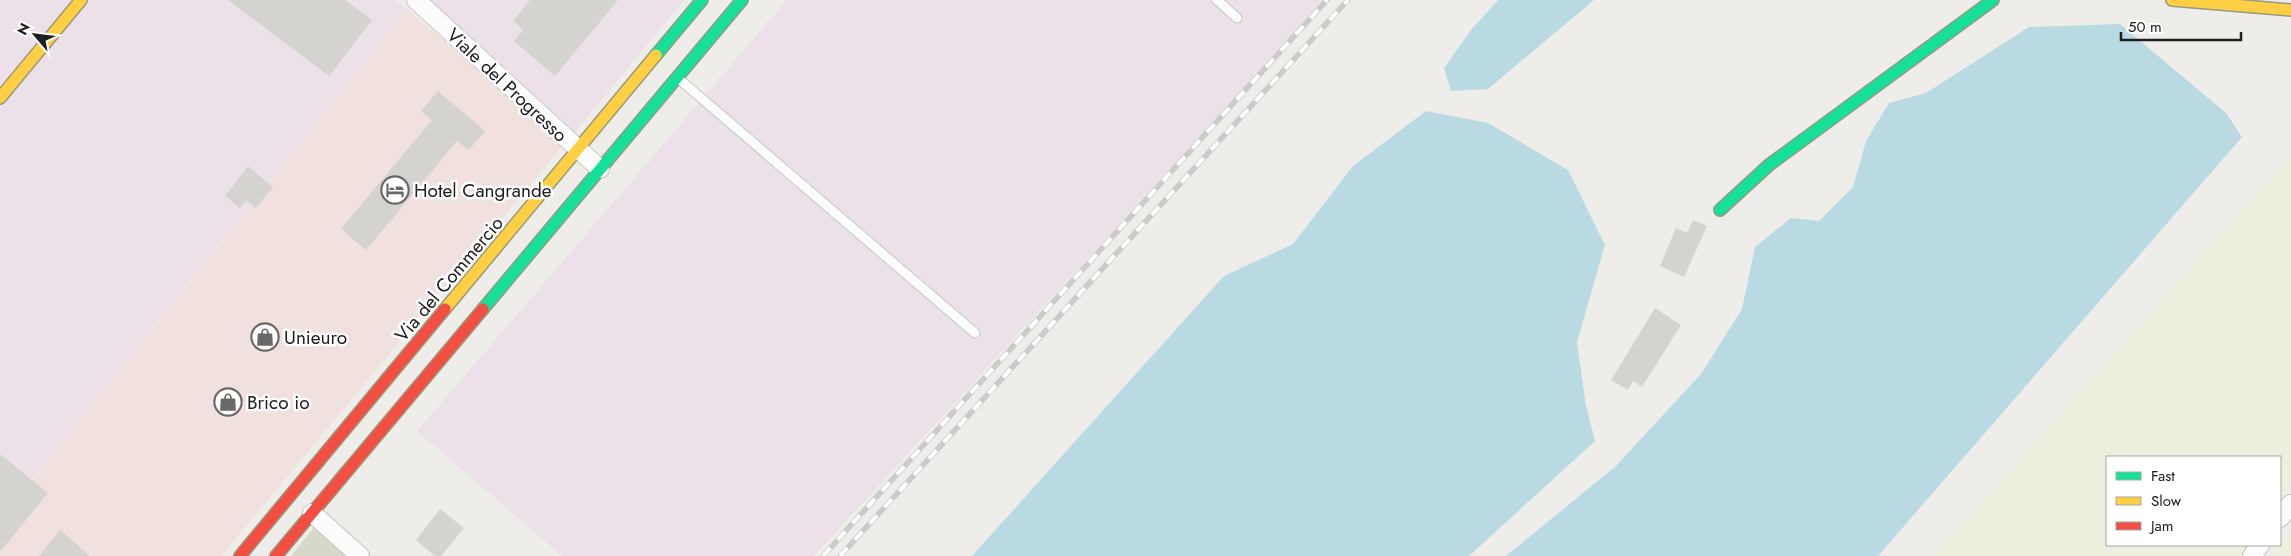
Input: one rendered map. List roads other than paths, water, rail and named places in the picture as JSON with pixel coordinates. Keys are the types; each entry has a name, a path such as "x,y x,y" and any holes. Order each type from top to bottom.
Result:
{"street":[{"path":"0,98 81,0"},
{"name":"Viale del Progresso","path":"416,0 600,169"},
{"name":"Via del Commercio","path":"240,556 579,151 702,0"},
{"path":"276,556 742,0"},
{"path":"1720,210 1769,165 1993,0"},
{"path":"2172,0 2291,10"},
{"path":"2281,517 2291,504"},
{"path":"312,513 360,556"}],"lane":[{"path":"1217,0 1238,18"},
{"path":"677,78 975,333"}],"water":[{"path":"1498,0 1594,0 1488,89 1451,91 1444,68 1471,30"},
{"path":"2120,24 2226,113 2242,137 1878,556 1506,556 1616,466 1701,374 1742,309 1755,247 1791,218 1819,221 1853,187 1866,141 1889,103 1926,93 2029,27"},
{"path":"1426,111 1488,123 1568,170 1605,245 1577,342 1586,406 1595,441 1469,556 972,556 1224,276 1293,244 1353,166"}],"railway":[{"path":"823,556 1327,0"},
{"path":"840,556 1348,0"}],"place":[{"name":"Hotel Cangrande","path":"395,190"},
{"name":"Unieuro","path":"265,337"},
{"name":"Brico io","path":"228,402"}]}
